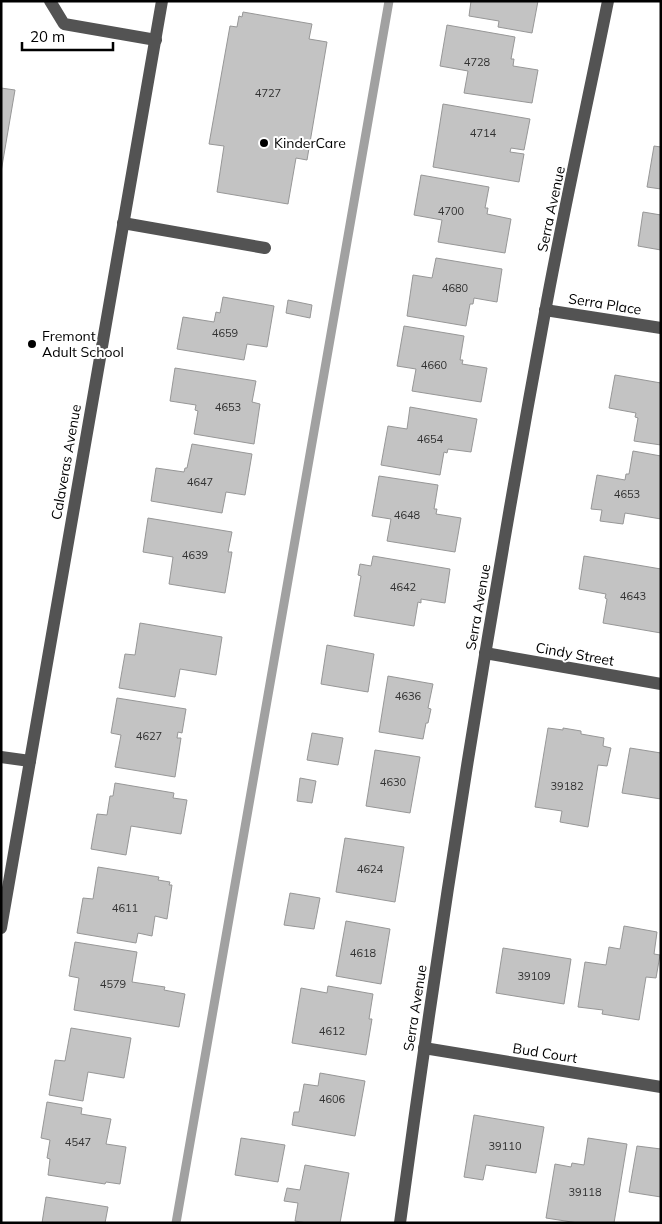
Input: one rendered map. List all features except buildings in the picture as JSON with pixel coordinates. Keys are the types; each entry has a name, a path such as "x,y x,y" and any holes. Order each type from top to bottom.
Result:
{"street":[{"path":"50,1 64,24 156,40"},
{"name":"Calaveras Avenue","path":"1,928 162,1"},
{"name":"Serra Avenue","path":"400,1223 424,1048 485,653 545,310 608,1"},
{"path":"123,223 265,248"},
{"name":"Serra Place","path":"545,310 661,328"},
{"name":"Cindy Street","path":"485,653 661,684"},
{"path":"1,757 30,761"},
{"name":"Bud Court","path":"424,1048 661,1087"}],"waterway":[{"path":"176,1223 389,1"}],"place":[{"name":"KinderCare","path":"264,143"},
{"name":"Fremont Adult School","path":"32,344"}]}
